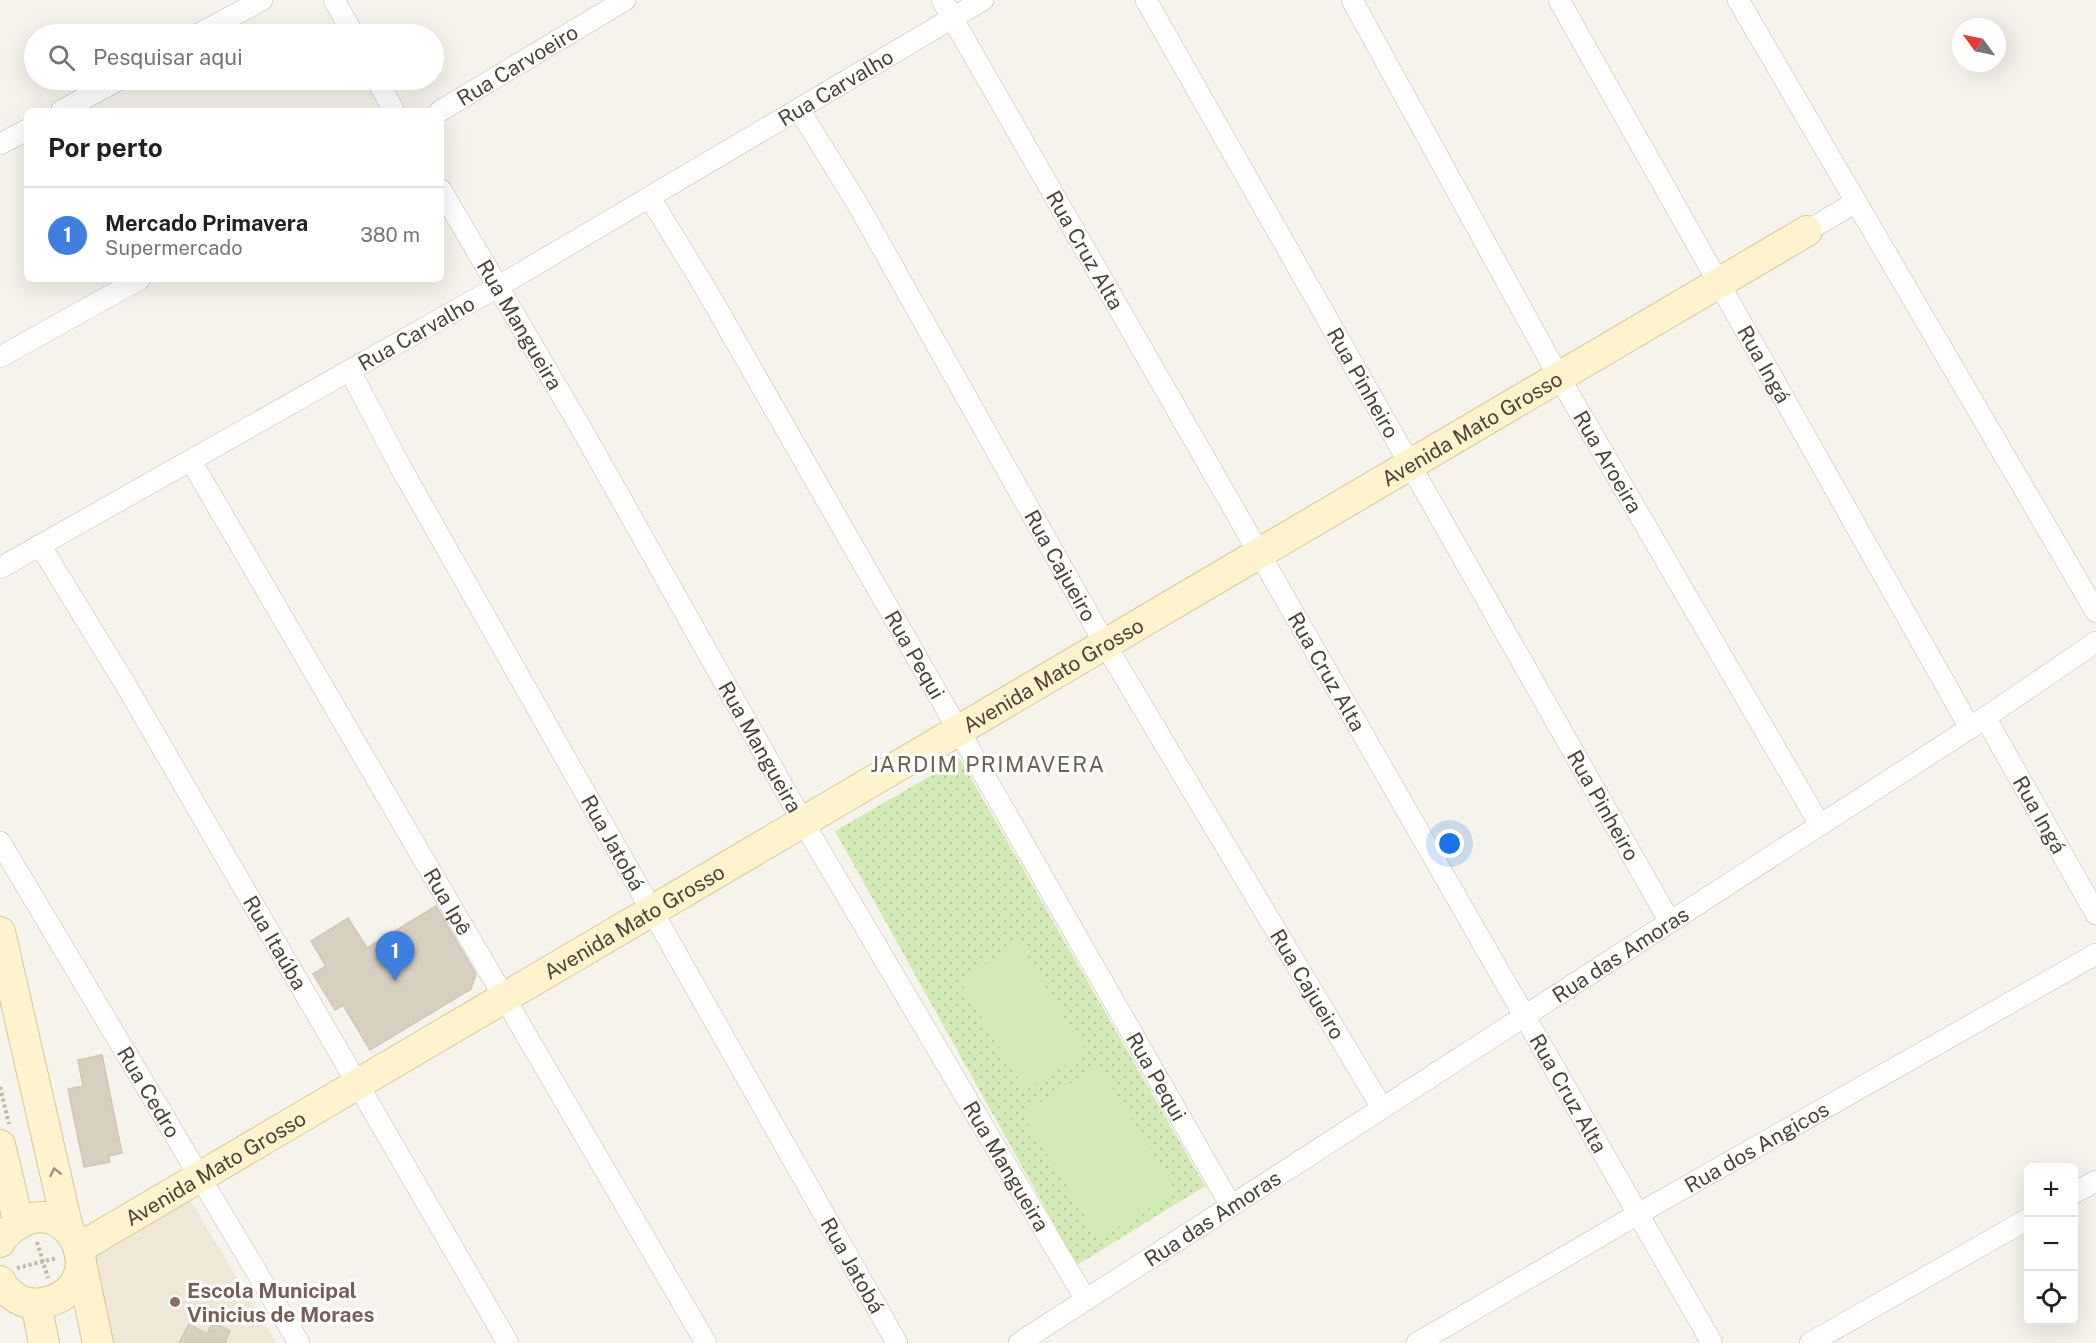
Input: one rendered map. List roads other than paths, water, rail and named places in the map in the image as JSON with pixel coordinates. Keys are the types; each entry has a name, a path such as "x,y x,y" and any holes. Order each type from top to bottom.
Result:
{"street":[{"path":"218,24 262,0"},
{"path":"334,0 347,24"},
{"name":"Rua Carvoeiro","path":"444,109 625,0"},
{"name":"Rua Carvalho","path":"0,568 499,286 800,111 947,9 983,0"},
{"name":"Rua Pinheiro","path":"1146,0 1670,922"},
{"name":"Rua Aroeira","path":"1352,0 1559,377 1820,825"},
{"name":"Rua Ingá","path":"1559,0 1720,283 1977,723 2096,914"},
{"path":"1738,0 2096,612"},
{"name":"Rua Cruz Alta","path":"947,9 1258,555 1712,1343"},
{"path":"67,108 100,90"},
{"path":"382,90 392,108"},
{"name":"Rua Cajueiro","path":"800,111 857,203 1106,644 1382,1108"},
{"path":"0,144 24,132"},
{"name":"Rua Mangueira","path":"444,195 499,286 803,822 1086,1300"},
{"name":"Rua Pequi","path":"650,198 704,286 1231,1206"},
{"path":"1807,231 1856,202"},
{"name":"Avenida Mato Grosso","path":"77,1248 1807,231"},
{"path":"0,357 135,282"},
{"name":"Rua Jatobá","path":"350,371 400,468 897,1343"},
{"name":"Rua Ipê","path":"191,461 706,1343"},
{"name":"Rua Itaúba","path":"40,545 359,1083 508,1343"},
{"name":"Rua das Amoras","path":"1019,1343 1977,723 2096,642"},
{"name":"Rua Cedro","path":"0,842 299,1343"},
{"path":"0,932 98,1343"},
{"name":"Rua dos Angicos","path":"1417,1343 1638,1214 2096,954"},
{"path":"0,1145 11,1273 44,1343"},
{"path":"2078,1190 2096,1181"},
{"path":"30,1218 44,1218 77,1248 79,1275 65,1295 54,1301 11,1273 30,1218"},
{"path":"1810,1343 2024,1221"}],"place":[{"name":"Mercado Primavera","path":"395,981"},
{"name":"Escola Municipal Vinicius de Moraes","path":"175,1302"}],"district":[{"name":"JARDIM PRIMAVERA","path":"988,764"}]}
